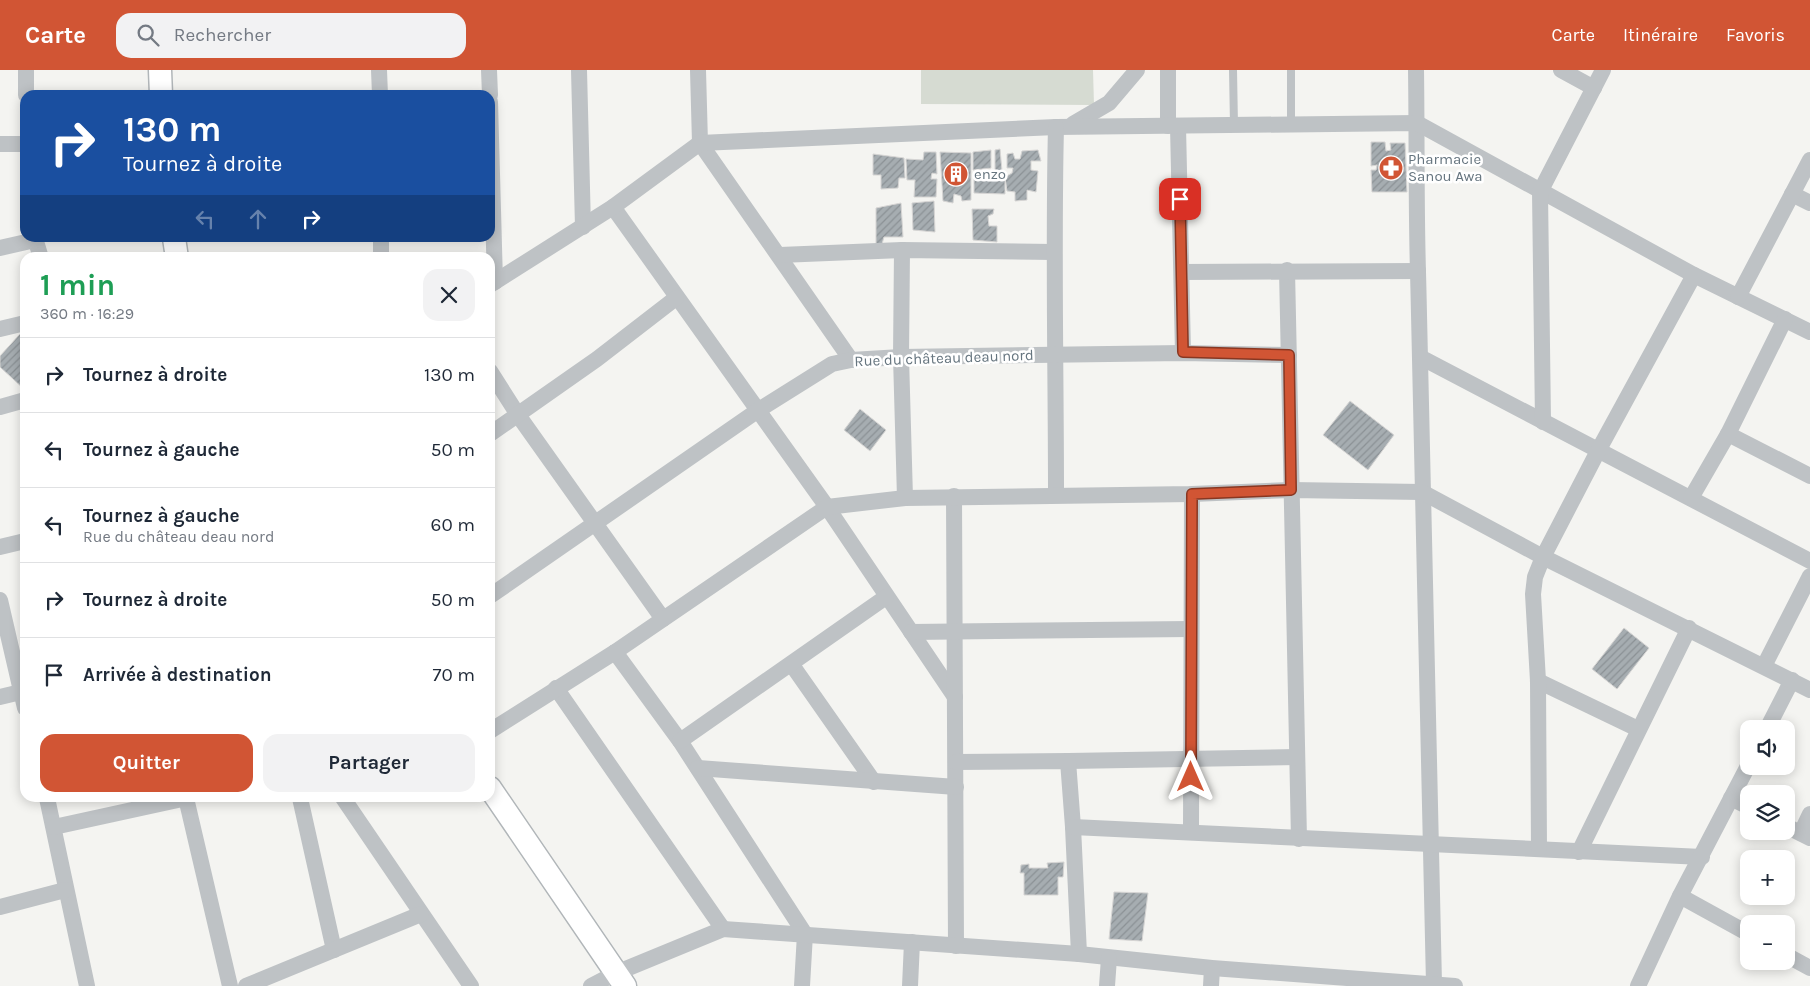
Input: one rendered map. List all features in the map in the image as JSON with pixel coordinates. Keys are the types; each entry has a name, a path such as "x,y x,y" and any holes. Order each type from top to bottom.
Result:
{"main road":[{"path":"160,70 161,90"},
{"path":"495,795 620,979"}],"street":[{"path":"26,70 26,90"},
{"path":"379,70 380,90"},
{"path":"489,70 490,90"},
{"path":"578,70 583,226"},
{"path":"698,70 700,143 780,255 851,360"},
{"path":"1062,127 1090,116 1109,102 1137,70"},
{"path":"1168,70 1182,272 1183,352"},
{"path":"1416,70 1418,271 1422,358 1422,492 1434,984"},
{"path":"1561,70 1594,88"},
{"path":"1543,422 1540,192 1603,70"},
{"path":"495,282 613,207 700,143 1062,127 1417,123 1694,275 1810,332"},
{"path":"1056,494 1056,355 1053,252 1062,127"},
{"path":"0,144 20,144"},
{"path":"1738,297 1810,160"},
{"path":"1792,194 1810,203"},
{"path":"613,207 676,298 827,507 955,697"},
{"path":"0,248 23,242"},
{"path":"780,255 902,250 1053,252"},
{"path":"902,250 901,358 905,498"},
{"path":"1182,272 1287,270 1418,271"},
{"path":"1287,270 1299,839"},
{"path":"1539,849 1538,681 1533,594 1535,577 1543,557 1598,451 1694,275"},
{"path":"495,430 597,359 676,298"},
{"path":"1690,498 1728,434 1785,319"},
{"path":"0,329 20,324"},
{"name":"Rue du château deau nord","path":"495,593 757,411 832,364 851,360 901,358 1183,352 1289,355"},
{"path":"1422,358 1810,561"},
{"path":"495,379 663,618"},
{"path":"0,407 20,401"},
{"path":"1728,434 1810,476"},
{"path":"495,728 615,652 827,507 905,498 954,496 1192,494 1291,490 1422,492 1543,557 1689,628 1810,690"},
{"path":"1192,494 1190,629 1192,832"},
{"path":"954,496 956,946"},
{"path":"0,547 20,542"},
{"path":"1764,666 1810,576"},
{"path":"680,742 792,665 886,597"},
{"path":"0,600 20,679"},
{"path":"1579,852 1689,628"},
{"path":"911,632 1190,629"},
{"path":"615,652 698,768 805,934 802,986"},
{"path":"792,665 874,782"},
{"path":"1772,720 1792,680"},
{"path":"1538,681 1638,729"},
{"path":"556,688 723,929"},
{"path":"0,697 20,692"},
{"path":"956,762 1297,757"},
{"path":"1068,761 1073,827 1078,954"},
{"path":"698,768 956,787"},
{"path":"1638,986 1680,896 1744,775"},
{"path":"1732,798 1740,802"},
{"path":"48,802 65,890 87,986"},
{"path":"54,826 167,802"},
{"path":"187,802 230,986"},
{"path":"301,802 334,950"},
{"path":"346,802 471,986"},
{"path":"1806,835 1810,814"},
{"path":"1073,827 1702,857"},
{"path":"0,907 65,890"},
{"path":"1680,896 1740,929"},
{"path":"246,986 421,914"},
{"path":"591,986 620,979 723,929 1078,954 1212,968 1405,984 1455,986"},
{"path":"910,986 912,942"},
{"path":"1107,986 1109,958"},
{"path":"1795,960 1810,968"},
{"path":"1211,986 1212,968"}],"lane":[{"path":"1233,70 1234,125"},
{"path":"1291,70 1291,125"}],"shaded area":[{"path":"921,70 1093,70 1094,105 921,104"}],"building":[{"name":"Pharmacie Sanou Awa","path":"1371,142 1385,142 1386,151 1391,150 1390,143 1405,143 1407,192 1372,192 1371,170 1376,170 1377,165 1371,166"},
{"name":"enzo","path":"1000,149 1002,171 995,173 995,150"},
{"name":"enzo","path":"991,150 991,168 973,170 973,152"},
{"name":"enzo","path":"1038,150 1041,161 1031,161 1031,170 1038,171 1036,192 1027,190 1027,200 1015,201 1015,192 1007,191 1005,177 1012,173 1013,168 1007,168 1007,154 1013,153 1015,159 1020,159 1022,151"},
{"name":"enzo","path":"924,152 936,152 937,174 932,173 931,179 937,179 936,197 914,197 915,180 907,180 906,159 923,160"},
{"name":"enzo","path":"940,152 971,153 971,200 962,201 961,196 954,194 953,203 943,201"},
{"path":"873,154 904,158 905,178 899,178 898,188 881,189 881,175 873,175"},
{"name":"enzo","path":"974,173 998,174 998,177 1005,177 1005,194 974,193"},
{"name":"enzo","path":"934,201 935,232 913,230 912,203"},
{"path":"901,203 903,237 884,237 882,244 876,244 876,208"},
{"name":"enzo","path":"972,209 994,209 993,214 988,216 989,226 997,226 997,242 973,240"},
{"path":"20,334 20,385 0,367 0,356"},
{"path":"1350,401 1394,435 1368,470 1323,435"},
{"path":"860,409 886,430 870,451 844,430"},
{"path":"1624,628 1649,648 1617,689 1592,669"},
{"path":"1064,862 1063,877 1058,877 1058,895 1024,895 1024,873 1020,873 1021,865 1029,864 1029,868 1048,868 1047,863"},
{"path":"1114,892 1148,893 1142,941 1109,939"}],"place":[{"name":"Pharmacie Sanou Awa","path":"1391,168"},
{"name":"enzo","path":"956,174"}],"route":[{"path":"1180,199 1183,352 1289,355 1291,490 1192,494 1190,558 1191,777"}]}
